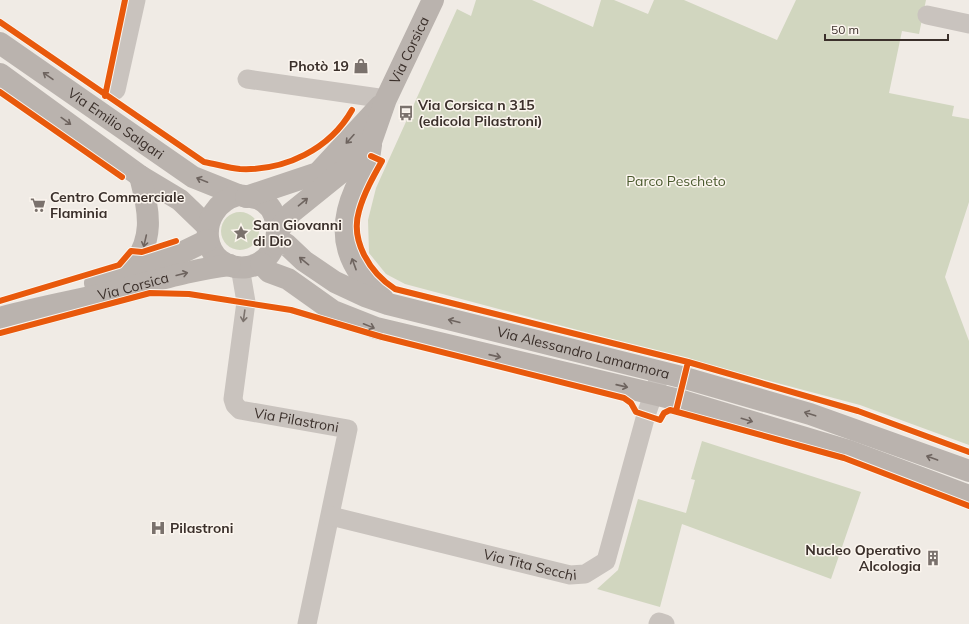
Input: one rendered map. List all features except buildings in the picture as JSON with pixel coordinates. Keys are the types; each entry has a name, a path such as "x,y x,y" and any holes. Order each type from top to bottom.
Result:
{"main road":[{"name":"Via Corsica","path":"277,237 291,213 343,171 371,142 386,100 433,0"},
{"name":"Via Emilio Salgari","path":"0,43 193,177 242,196"},
{"name":"Via Emilio Salgari","path":"0,74 140,176 180,200 208,234"},
{"name":"Via Corsica","path":"242,196 318,173 386,100"},
{"path":"371,142 371,156 351,200 345,223 346,242 356,270 367,285 388,304"},
{"path":"128,271 142,252 147,236 149,211 140,176"},
{"path":"242,196 260,200 265,204 275,218 277,237 269,256 244,265 218,259 208,234 212,214 220,204 228,198 242,196"},
{"name":"Via Corsica","path":"36,308 128,271 177,255 208,234"},
{"name":"Via Alessandro Lamarmora","path":"277,237 304,261 335,282 365,296 388,304 661,372 810,414 969,471"},
{"name":"Via Corsica","path":"0,318 36,308 104,294 209,267 244,265"},
{"name":"Via Alessandro Lamarmora","path":"244,265 288,279 333,311 376,328 654,394 849,451 969,496"}],"street":[{"path":"116,90 136,0"},
{"path":"927,15 969,24"},
{"name":"Via Corsica","path":"247,79 386,100"},
{"name":"Via Pilastroni","path":"244,265 246,302 233,399 235,405 240,410 348,429 331,516 307,624"},
{"name":"Via Tita Secchi","path":"331,516 570,575 585,574 606,561 646,415 661,372"},
{"path":"658,624 659,622 665,624"}],"green space":[{"name":"Parco Pescheto","path":"476,0 532,0 593,27 601,0 614,0 648,14 654,0 684,0 777,40 796,0 926,0 919,34 902,31 889,93 954,106 952,116 969,119 969,202 945,277 969,341 969,445 860,405 405,284 386,274 369,253 368,220 376,188 457,9 471,16"},
{"path":"236,212 244,212 254,217 258,224 258,238 254,245 244,250 236,250 226,245 224,242 221,235 221,227 226,217 229,215"},
{"path":"702,441 861,492 831,579 682,524 660,607 597,589 618,570 638,499 686,513 695,480 691,479"}],"cycle path":[{"path":"105,96 125,0"},
{"path":"0,22 204,162 231,168 257,169 289,161 305,155 332,136 343,124 352,110"},
{"path":"0,92 122,177"},
{"path":"371,156 382,161 361,204 357,222 357,234 364,255 370,265 395,289 688,362 858,411 969,452"},
{"path":"0,301 119,265 131,251 142,252 176,241"},
{"path":"0,333 150,293 189,294 291,310 382,337 624,398 631,403 636,412 660,420 664,413 670,410 844,458 969,506"},
{"path":"676,411 688,362"}],"place":[{"name":"Photò 19","path":"361,66"},
{"name":"Via Corsica n 315 (edicola Pilastroni)","path":"406,113"},
{"name":"Centro Commerciale Flaminia","path":"38,205"},
{"name":"San Giovanni di Dio","path":"241,233"},
{"name":"Pilastroni","path":"158,528"},
{"name":"Nucleo Operativo Alcologia","path":"933,558"}]}
